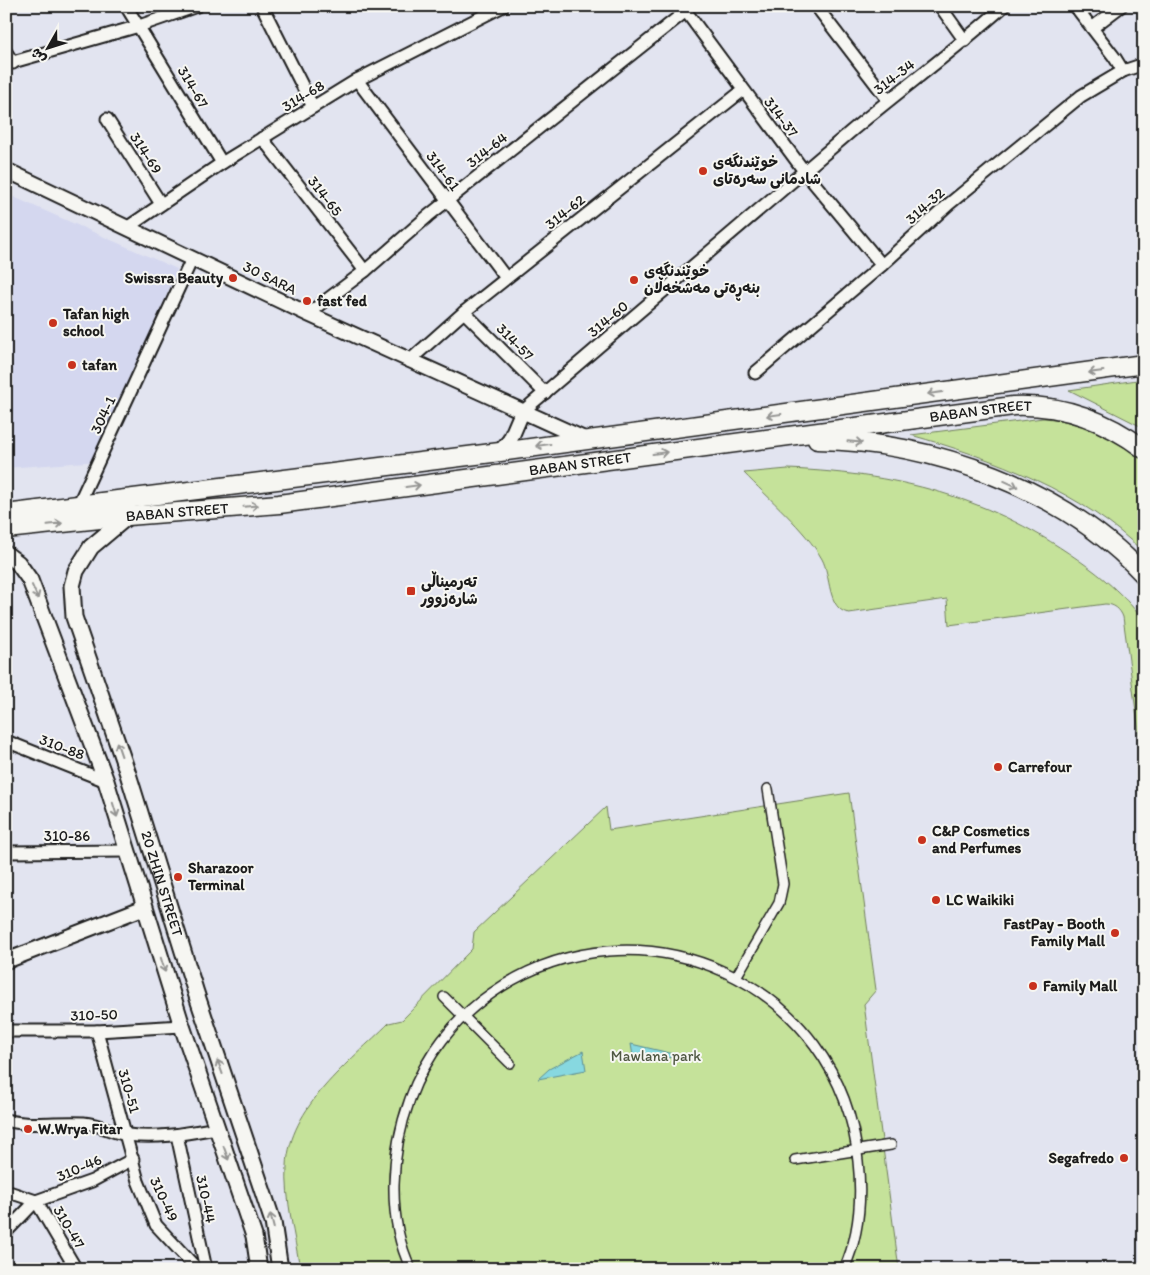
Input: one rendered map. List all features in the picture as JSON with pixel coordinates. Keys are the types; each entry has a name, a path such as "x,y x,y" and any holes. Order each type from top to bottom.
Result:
{"main road":[{"path":"6,514 79,503 500,452 584,439 716,423 1144,364"},
{"name":"BABAN STREET","path":"6,529 128,516 279,504 1031,405 1080,414 1109,427 1144,449"},
{"path":"716,423 719,446"},
{"path":"691,426 694,448"},
{"path":"754,440 834,440 873,444 929,454 965,465 1025,490 1053,505 1095,532 1144,575"},
{"name":"20 ZHIN STREET","path":"128,516 91,547 76,571 71,600 74,617 210,1038 273,1222 280,1269"},
{"name":"20 ZHIN STREET","path":"6,554 18,563 30,580 75,694 106,781 182,1026 254,1236 259,1269"},
{"path":"75,694 98,687"}],"street":[{"path":"126,6 139,26"},
{"path":"6,52 10,63 139,26 197,6"},
{"path":"262,6 313,107"},
{"name":"314-68","path":"128,227 222,163 358,80 503,6"},
{"path":"816,6 888,100"},
{"path":"940,6 965,41"},
{"name":"314-34","path":"804,172 888,100 965,41 1004,6"},
{"path":"1075,6 1123,71"},
{"path":"1092,28 1121,6"},
{"name":"314-37","path":"684,9 804,172 882,266"},
{"name":"314-64","path":"308,314 365,271 447,201 684,9"},
{"name":"314-67","path":"139,26 222,163"},
{"name":"314-32","path":"755,373 882,266 993,166 1081,96 1123,71 1144,64"},
{"name":"314-61","path":"358,80 506,278"},
{"name":"314-62","path":"409,361 464,312 742,90"},
{"name":"314-69","path":"107,119 161,204"},
{"name":"314-65","path":"262,138 365,271"},
{"name":"314-60","path":"522,412 804,172"},
{"name":"30 SARA","path":"8,175 128,227 409,361 584,439"},
{"name":"304-1","path":"79,503 192,259"},
{"name":"314-57","path":"464,312 545,392"},
{"path":"500,452 510,440 522,412"},
{"name":"310-88","path":"6,741 106,781"},
{"path":"736,977 782,895 783,884 768,790"},
{"name":"310-86","path":"6,852 128,851"},
{"path":"6,961 145,907"},
{"path":"411,1269 396,1219 394,1171 400,1124 417,1079 442,1039 475,1004 512,979 554,960 598,950 643,950 688,957 736,977 768,997 800,1026 826,1061 845,1100 857,1149 860,1182 857,1223 844,1269"},
{"path":"444,997 510,1063"},
{"name":"310-50","path":"6,1030 97,1031 182,1026"},
{"name":"310-51","path":"97,1031 133,1159"},
{"path":"6,1120 101,1125 126,1135 177,1135 217,1128"},
{"name":"310-44","path":"177,1135 206,1269"},
{"path":"796,1160 891,1144"},
{"name":"310-46","path":"36,1201 92,1182 133,1159"},
{"name":"310-49","path":"133,1159 138,1181 156,1225 197,1269"},
{"path":"6,1191 36,1201 6,1232"},
{"name":"310-47","path":"36,1201 76,1269"}],"shaded area":[{"name":"tafan","path":"9,195 177,269 100,461 6,468 6,201"}],"green space":[{"path":"1144,379 1144,428 1069,390"},
{"path":"1043,418 1070,422 1096,432 1121,445 1144,461 1144,553 1120,531 1094,512 1065,495 1004,466 911,435"},
{"path":"788,469 872,477 950,495 1024,526 1059,547 1101,577 1130,604 1141,619 1145,629 1144,769 1123,617 1116,607 1105,604 949,625 947,599 849,613 837,606 833,599 825,566 815,548 796,525 744,473"},
{"name":"Mawlana park","path":"849,793 876,990 864,1004 899,1269 300,1269 289,1205 287,1166 290,1145 298,1124 310,1105 340,1070 389,1023 402,1020 472,949 474,932 606,807 609,830"}],"water":[{"path":"631,1044 683,1056 634,1062"},
{"path":"583,1051 586,1070 538,1079 549,1069"}],"place":[{"name":"خوێندنگەی شادمانی سەرەتای","path":"703,171"},
{"name":"Swissra Beauty","path":"233,278"},
{"name":"خوێندنگەی بنەڕەتی مەشخەڵان","path":"634,280"},
{"name":"fast fed","path":"307,301"},
{"name":"Tafan high school","path":"53,323"},
{"name":"tafan","path":"72,365"},
{"name":"تەرمیناڵی شارەزوور","path":"411,591"},
{"name":"Carrefour","path":"998,767"},
{"name":"C&P Cosmetics and Perfumes","path":"922,840"},
{"name":"Sharazoor Terminal","path":"178,877"},
{"name":"LC Waikiki","path":"936,900"},
{"name":"FastPay - Booth Family Mall","path":"1115,933"},
{"name":"Family Mall","path":"1033,986"},
{"name":"W.Wrya Fitar","path":"28,1129"},
{"name":"Segafredo","path":"1124,1158"}]}
